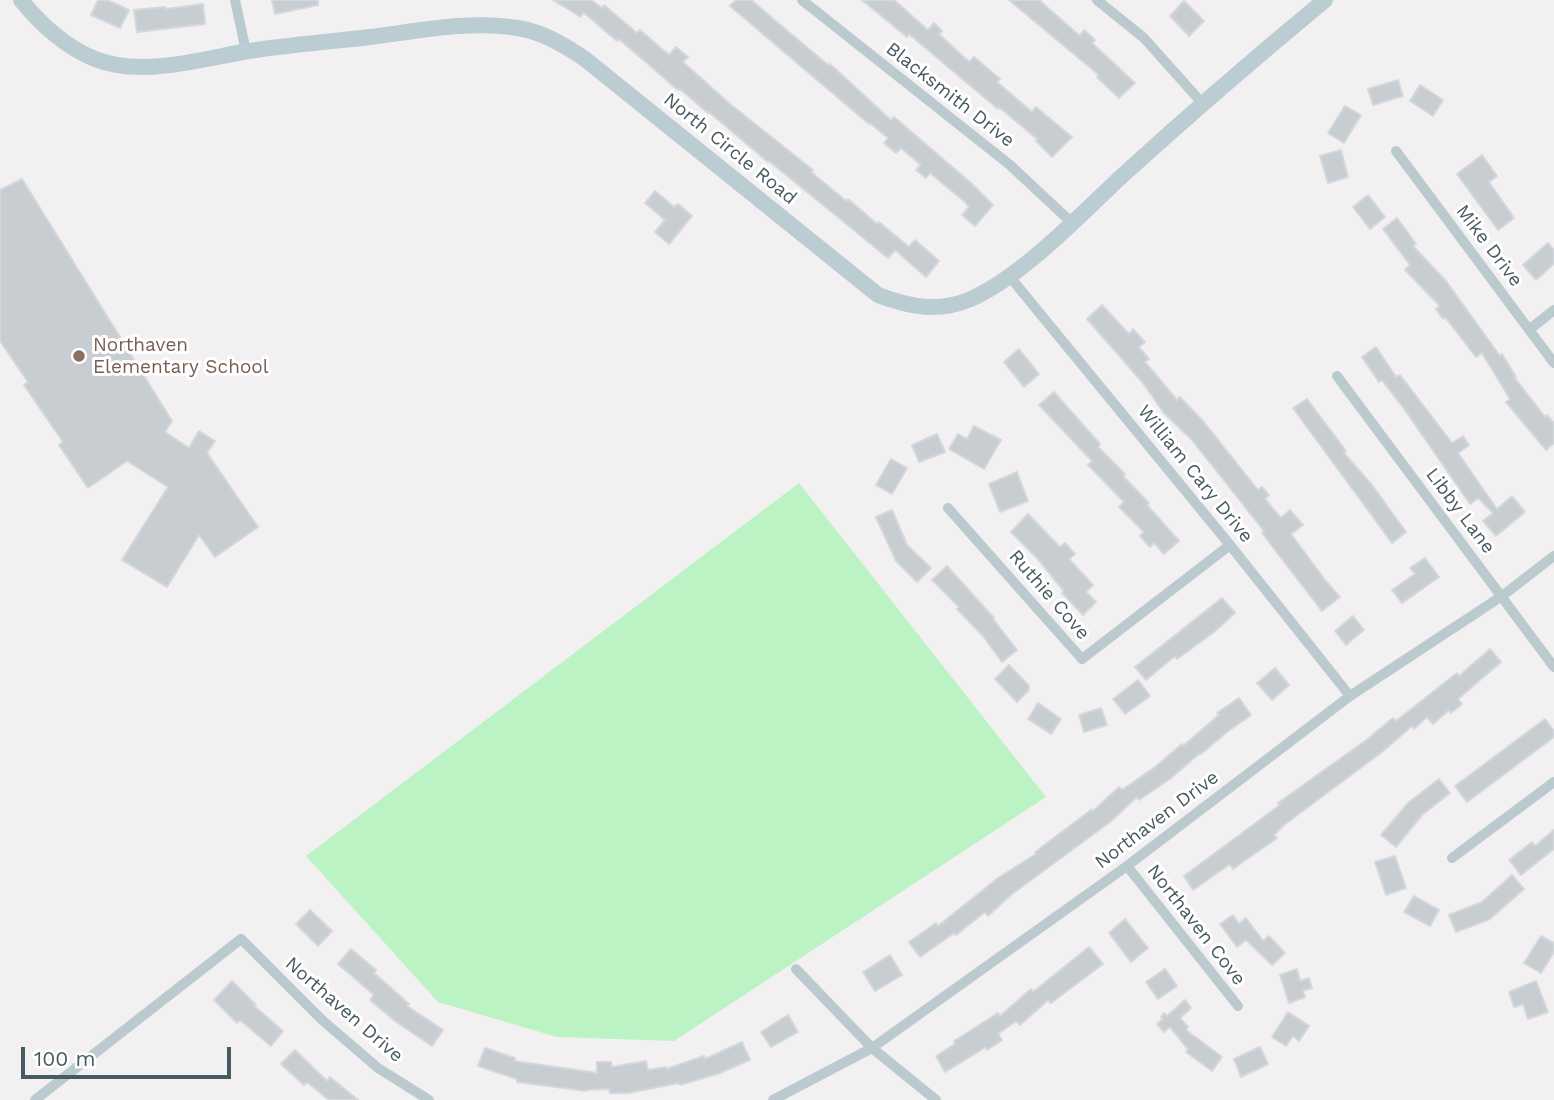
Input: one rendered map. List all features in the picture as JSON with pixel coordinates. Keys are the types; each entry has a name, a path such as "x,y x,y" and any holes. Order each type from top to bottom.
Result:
{"street":[{"name":"North Circle Road","path":"21,0 65,41 96,59 111,64 178,65 246,51 470,25 519,28 555,39 585,59 878,295 905,305 935,309 970,299 1010,277 1202,103 1325,0"},
{"path":"235,0 246,51"},
{"name":"Blacksmith Drive","path":"802,0 1010,165 1071,222"},
{"path":"1097,0 1144,38 1202,103"},
{"name":"Mike Drive","path":"1396,151 1554,363"},
{"name":"William Cary Drive","path":"1010,277 1350,696"},
{"path":"1530,329 1554,310"},
{"name":"Libby Lane","path":"1337,376 1554,667"},
{"name":"Ruthie Cove","path":"948,508 1082,659 1230,545"},
{"name":"Northaven Drive","path":"773,1100 872,1048 1127,866 1350,696 1502,596 1554,556"},
{"path":"1452,858 1554,782"},
{"name":"Northaven Cove","path":"1127,866 1238,1006"},
{"name":"Northaven Drive","path":"35,1100 241,939 321,1018 378,1068 429,1100"},
{"path":"796,969 872,1048 936,1100"}],"green space":[{"path":"799,483 1046,797 674,1041 557,1037 438,1002 306,856"}],"building":[{"path":"98,0 107,0 129,10 120,28 91,15"},
{"path":"272,0 318,0 318,5 275,14"},
{"path":"553,0 591,0 602,8 604,5 637,33 640,30 669,55 676,47 688,57 683,62 730,104 813,170 811,172 846,201 848,199 909,247 915,240 939,261 926,277 895,250 888,258 709,112 678,90 619,39 617,41 583,12 581,17"},
{"path":"736,0 751,0 830,64 891,120 894,117 971,183 993,205 975,226 962,215 969,207 965,202 930,173 926,178 916,170 921,165 901,148 896,153 884,143 888,138 730,6"},
{"path":"862,0 894,0 928,30 934,23 942,31 939,34 969,62 974,57 1000,79 997,82 1032,112 1036,107 1072,137 1052,157 1037,139 999,107 998,109 909,34 907,37"},
{"path":"1009,0 1039,0 1080,36 1084,30 1095,40 1092,43 1135,83 1119,98 1097,77 1099,75"},
{"path":"1184,1 1204,21 1189,36 1170,16"},
{"path":"203,4 205,24 137,32 134,10"},
{"path":"1398,80 1403,96 1373,105 1368,89"},
{"path":"1420,85 1443,100 1433,116 1410,101"},
{"path":"1345,106 1361,115 1344,143 1328,133"},
{"path":"1341,150 1348,177 1328,183 1320,156"},
{"path":"1482,155 1497,176 1489,182 1514,218 1498,230 1457,174"},
{"path":"22,179 172,421 165,432 189,448 199,431 215,441 207,453 258,527 215,557 199,535 167,587 122,560 168,487 127,461 88,488 59,445 63,442 24,385 28,382 0,341 0,190"},
{"path":"655,191 674,207 678,204 692,216 669,244 655,232 665,220 645,203"},
{"path":"1368,195 1385,217 1370,229 1353,207"},
{"path":"1397,218 1416,244 1413,246 1446,281 1500,356 1502,354 1514,377 1545,417 1547,415 1554,423 1554,443 1546,450 1506,402 1510,399 1482,353 1476,357 1445,317 1443,319 1436,309 1440,306 1405,270 1410,265 1383,229"},
{"path":"1548,243 1554,250 1554,264 1536,280 1523,265"},
{"path":"1102,305 1129,334 1133,329 1145,342 1139,347 1149,359 1145,362 1177,400 1180,397 1203,421 1258,490 1262,487 1269,495 1265,499 1281,518 1290,510 1303,525 1291,534 1340,597 1322,611 1262,533 1264,531 1192,440 1164,413 1143,383 1087,319"},
{"path":"1376,347 1396,377 1400,375 1452,443 1463,436 1469,445 1458,453 1497,509 1512,496 1525,512 1496,536 1483,521 1493,513 1478,498 1470,504 1405,410 1382,380 1379,382 1362,357"},
{"path":"1019,349 1039,374 1024,387 1004,362"},
{"path":"1054,392 1179,541 1164,554 1154,543 1150,547 1140,536 1144,532 1119,507 1124,502 1088,465 1092,461 1039,405"},
{"path":"1307,399 1346,451 1344,453 1372,485 1406,532 1392,543 1293,408"},
{"path":"974,426 1001,440 984,469 949,449 958,434 967,439"},
{"path":"937,434 945,452 919,462 912,445"},
{"path":"891,459 907,468 892,494 876,485"},
{"path":"1017,472 1028,501 1000,512 989,484"},
{"path":"892,510 907,545 931,568 917,582 896,561 876,517"},
{"path":"1028,514 1060,547 1065,543 1075,554 1069,559 1093,585 1086,592 1096,602 1083,615 1062,593 1064,591 1037,558 1011,532"},
{"path":"1425,558 1439,577 1402,603 1392,590 1415,574 1410,568"},
{"path":"947,566 994,618 1017,650 1002,662 983,636 957,609 959,607 932,580"},
{"path":"1222,598 1235,613 1214,632 1177,659 1175,656 1146,680 1135,667"},
{"path":"1353,616 1364,630 1346,645 1335,631"},
{"path":"1490,649 1501,662 1458,699 1462,704 1451,713 1449,710 1433,724 1427,717 1414,729 1412,726 1382,752 1284,825 1274,835 1277,838 1233,869 1230,864 1193,890 1184,876 1393,718 1396,721 1457,673 1459,676"},
{"path":"1009,665 1029,686 1029,690 1017,702 995,679"},
{"path":"1275,668 1289,685 1272,700 1257,683"},
{"path":"1138,680 1150,696 1125,714 1113,699"},
{"path":"1239,698 1251,715 1171,778 1139,800 1137,797 1110,822 1012,894 988,916 985,912 956,935 954,933 920,957 909,942 936,923 938,926 998,878 1036,854 1035,852 1093,811 1119,787 1122,790 1155,767 1219,715 1217,713"},
{"path":"1038,703 1061,719 1051,734 1028,719"},
{"path":"1101,708 1107,725 1084,732 1079,715"},
{"path":"1545,719 1554,731 1554,737 1467,802 1455,786"},
{"path":"1439,779 1450,793 1422,815 1396,847 1381,835 1408,803"},
{"path":"1554,830 1554,849 1521,875 1509,860 1532,842 1535,846"},
{"path":"1395,856 1406,888 1386,895 1375,862"},
{"path":"1512,875 1524,889 1490,919 1456,932 1449,915 1482,902"},
{"path":"1414,896 1439,910 1430,926 1404,912"},
{"path":"310,910 332,931 318,946 296,924"},
{"path":"1233,915 1239,924 1246,918 1263,941 1269,936 1285,953 1272,965 1246,940 1237,947 1220,924"},
{"path":"1125,919 1148,948 1131,962 1109,933"},
{"path":"1541,936 1554,943 1554,952 1541,973 1524,963"},
{"path":"1089,947 1103,964 1051,1003 1048,1000 1020,1025 1016,1021 998,1034 1002,1040 945,1072 936,1056 998,1013 1000,1016 1031,989 1033,992"},
{"path":"351,949 376,970 374,973 409,1004 407,1006 443,1030 432,1046 370,1000 374,995 338,964"},
{"path":"890,955 902,975 875,991 863,972"},
{"path":"1165,969 1177,986 1158,999 1146,982"},
{"path":"1297,969 1300,981 1309,978 1312,988 1303,991 1305,997 1289,1003 1280,975"},
{"path":"232,981 256,1005 254,1006 283,1031 271,1046 240,1020 237,1023 214,1000"},
{"path":"1536,981 1548,1012 1528,1019 1523,1004 1514,1007 1509,992"},
{"path":"1185,1000 1191,1008 1180,1018 1188,1027 1186,1030 1222,1057 1212,1071 1186,1052 1188,1049 1170,1027 1164,1032 1157,1024 1163,1019 1161,1017 1164,1013 1167,1016"},
{"path":"1288,1012 1309,1026 1299,1041 1293,1036 1286,1046 1272,1037"},
{"path":"788,1015 798,1032 771,1047 761,1032"},
{"path":"742,1042 750,1060 720,1073 680,1085 679,1083 628,1093 610,1093 609,1089 586,1091 517,1082 517,1079 478,1066 485,1048 515,1058 514,1061 597,1073 597,1062 611,1062 612,1067 646,1061 648,1070 666,1069 704,1056 705,1059"},
{"path":"1260,1047 1268,1064 1241,1077 1234,1059"},
{"path":"295,1050 327,1081 330,1077 358,1100 329,1100 307,1082 304,1085 281,1064"}],"place":[{"name":"Northaven Elementary School","path":"79,356"}]}
